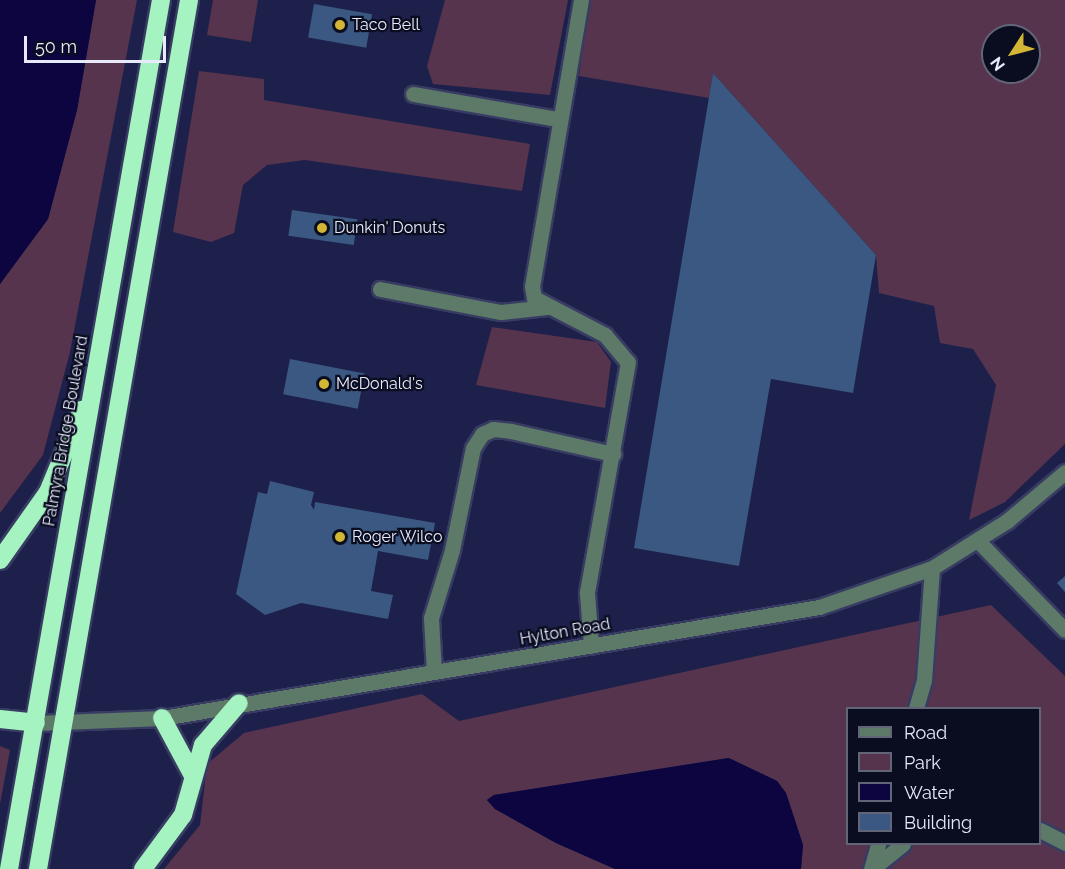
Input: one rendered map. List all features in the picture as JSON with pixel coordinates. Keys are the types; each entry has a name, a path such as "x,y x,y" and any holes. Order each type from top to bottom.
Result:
{"highway":[{"name":"Palmyra Bridge Boulevard","path":"9,869 161,0"},
{"path":"38,869 66,723 189,0"},
{"path":"0,560 48,492 96,375"},
{"path":"143,869 177,827 192,774 211,732 240,703"},
{"path":"0,718 36,723"},
{"path":"162,718 192,774"}],"street":[{"path":"581,0 558,119 532,286 534,298 547,307 605,335 628,362 587,593 591,646"},
{"path":"413,94 558,119"},
{"path":"380,289 501,312 547,307"},
{"path":"434,672 431,618 452,550 473,448 482,434 493,429 512,431 613,454"},
{"name":"Hylton Road","path":"36,723 162,718 819,607 932,568 978,541 1065,472"},
{"path":"978,541 1065,630"},
{"path":"916,707 924,680 932,568"},
{"path":"1041,831 1065,843"},
{"path":"872,869 878,845"},
{"path":"872,869 901,845"}],"green space":[{"path":"96,0 137,0 70,352 43,455 0,513 0,284 48,219 77,110"},
{"path":"213,0 258,0 251,42 207,35"},
{"path":"445,0 568,0 550,95 433,84 427,66"},
{"path":"589,0 1065,0 1065,444 1005,502 969,520 996,385 973,349 940,343 934,306 879,293 876,255 713,73 709,98 579,76"},
{"path":"199,71 264,79 264,100 530,144 522,191 305,160 267,165 243,185 234,233 211,242 173,232"},
{"path":"492,327 597,342 611,362 605,408 476,385"},
{"path":"991,605 1065,676 1065,869 801,869 803,845 786,793 777,781 728,758 494,795 487,800 495,809 556,843 615,869 164,869 200,825 207,764 244,733 422,694 459,721"},
{"path":"0,746 10,750 0,804"}],"water":[{"path":"0,0 96,0 77,110 48,219 0,284"},
{"path":"729,758 777,781 786,793 803,845 801,869 615,869 556,843 495,809 487,800 494,795"}],"building":[{"name":"Taco Bell","path":"314,4 372,14 366,48 308,37"},
{"path":"713,73 876,255 853,393 771,379 739,566 634,548"},
{"name":"Dunkin' Donuts","path":"292,210 357,219 354,245 288,236"},
{"name":"McDonald's","path":"290,359 365,374 358,409 283,394"},
{"name":"Roger Wilco","path":"270,481 314,492 311,505 314,510 315,502 435,523 428,560 378,551 371,591 393,595 388,619 301,603 265,615 236,594 258,492 267,494"},
{"path":"1065,576 1065,592 1057,583"}],"place":[{"name":"Taco Bell","path":"340,25"},
{"name":"Dunkin' Donuts","path":"322,228"},
{"name":"McDonald's","path":"324,384"},
{"name":"Roger Wilco","path":"340,537"}]}
